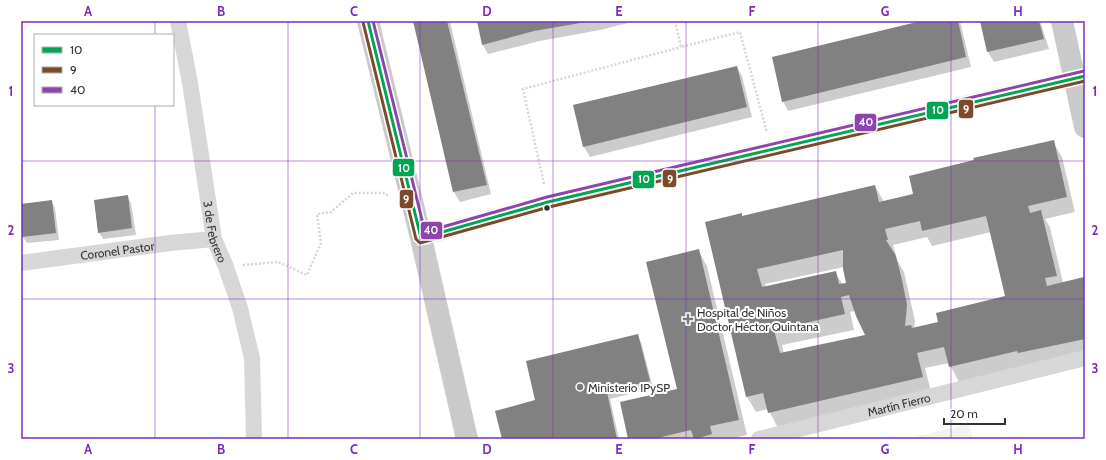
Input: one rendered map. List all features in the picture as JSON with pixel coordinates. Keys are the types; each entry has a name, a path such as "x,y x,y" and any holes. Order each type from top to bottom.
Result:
{"main road":[{"path":"368,21 421,238 467,439"},
{"path":"1062,21 1080,77 1085,128"}],"street":[{"name":"3 de Febrero","path":"178,21 191,91 214,239 226,267 240,308 252,358 254,439"},
{"path":"421,238 548,202 1080,77"},
{"name":"Coronel Pastor","path":"21,262 170,243 214,239"},
{"name":"Martín Fierro","path":"759,439 1085,358"}],"path":[{"path":"675,21 681,47"},
{"path":"548,202 523,89 740,32 771,149"},
{"path":"226,267 278,262 307,276 321,243 317,214 330,212 354,193 373,194"}],"shaded area":[{"path":"969,424 973,439 906,439"}],"building":[{"path":"413,21 447,21 487,185 453,192"},
{"path":"477,21 586,22 534,31 482,45"},
{"path":"921,21 958,21 966,57 782,102 772,57"},
{"path":"980,21 1039,21 1044,39 987,52"},
{"path":"737,66 747,107 583,147 573,105"},
{"path":"1054,140 1067,197 1028,206 1030,213 1041,210 1057,276 1045,278 1047,286 1084,277 1085,339 1018,353 1017,351 949,367 944,347 917,353 923,377 768,413 763,393 746,397 705,222 742,213 742,216 875,185 879,202 913,194 909,176 974,160 973,158","holes":["986,216 1005,296 936,313 938,322 912,328 911,325 905,326 907,305 902,280 896,256 886,240 888,240 885,229 920,221 922,231","843,250 843,269 846,283 839,284 836,271 762,287 757,269","849,295 856,316 865,335 780,353 774,330 845,314 841,297"]},
{"path":"128,195 132,228 98,233 94,200"},
{"path":"52,200 56,233 22,237 21,204"},
{"name":"Hospital de Niños Doctor Héctor Quintana","path":"699,249 739,420 710,426 712,434 695,439 691,430 653,439 628,439 620,402 677,389 646,262"},
{"name":"Ministerio IPySP","path":"638,334 650,381 607,392 617,439 502,439 495,411 535,400 526,361"}],"transit line":[{"name":"10","path":"368,21 421,238 548,202 1085,76"},
{"name":"40","path":"373,21 425,232 547,197 1084,71"},
{"name":"9","path":"363,22 416,239 420,243 549,207 1085,81"}],"place":[{"name":"Hospital de Niños Doctor Héctor Quintana","path":"688,319"},
{"name":"Ministerio IPySP","path":"580,387"}]}
